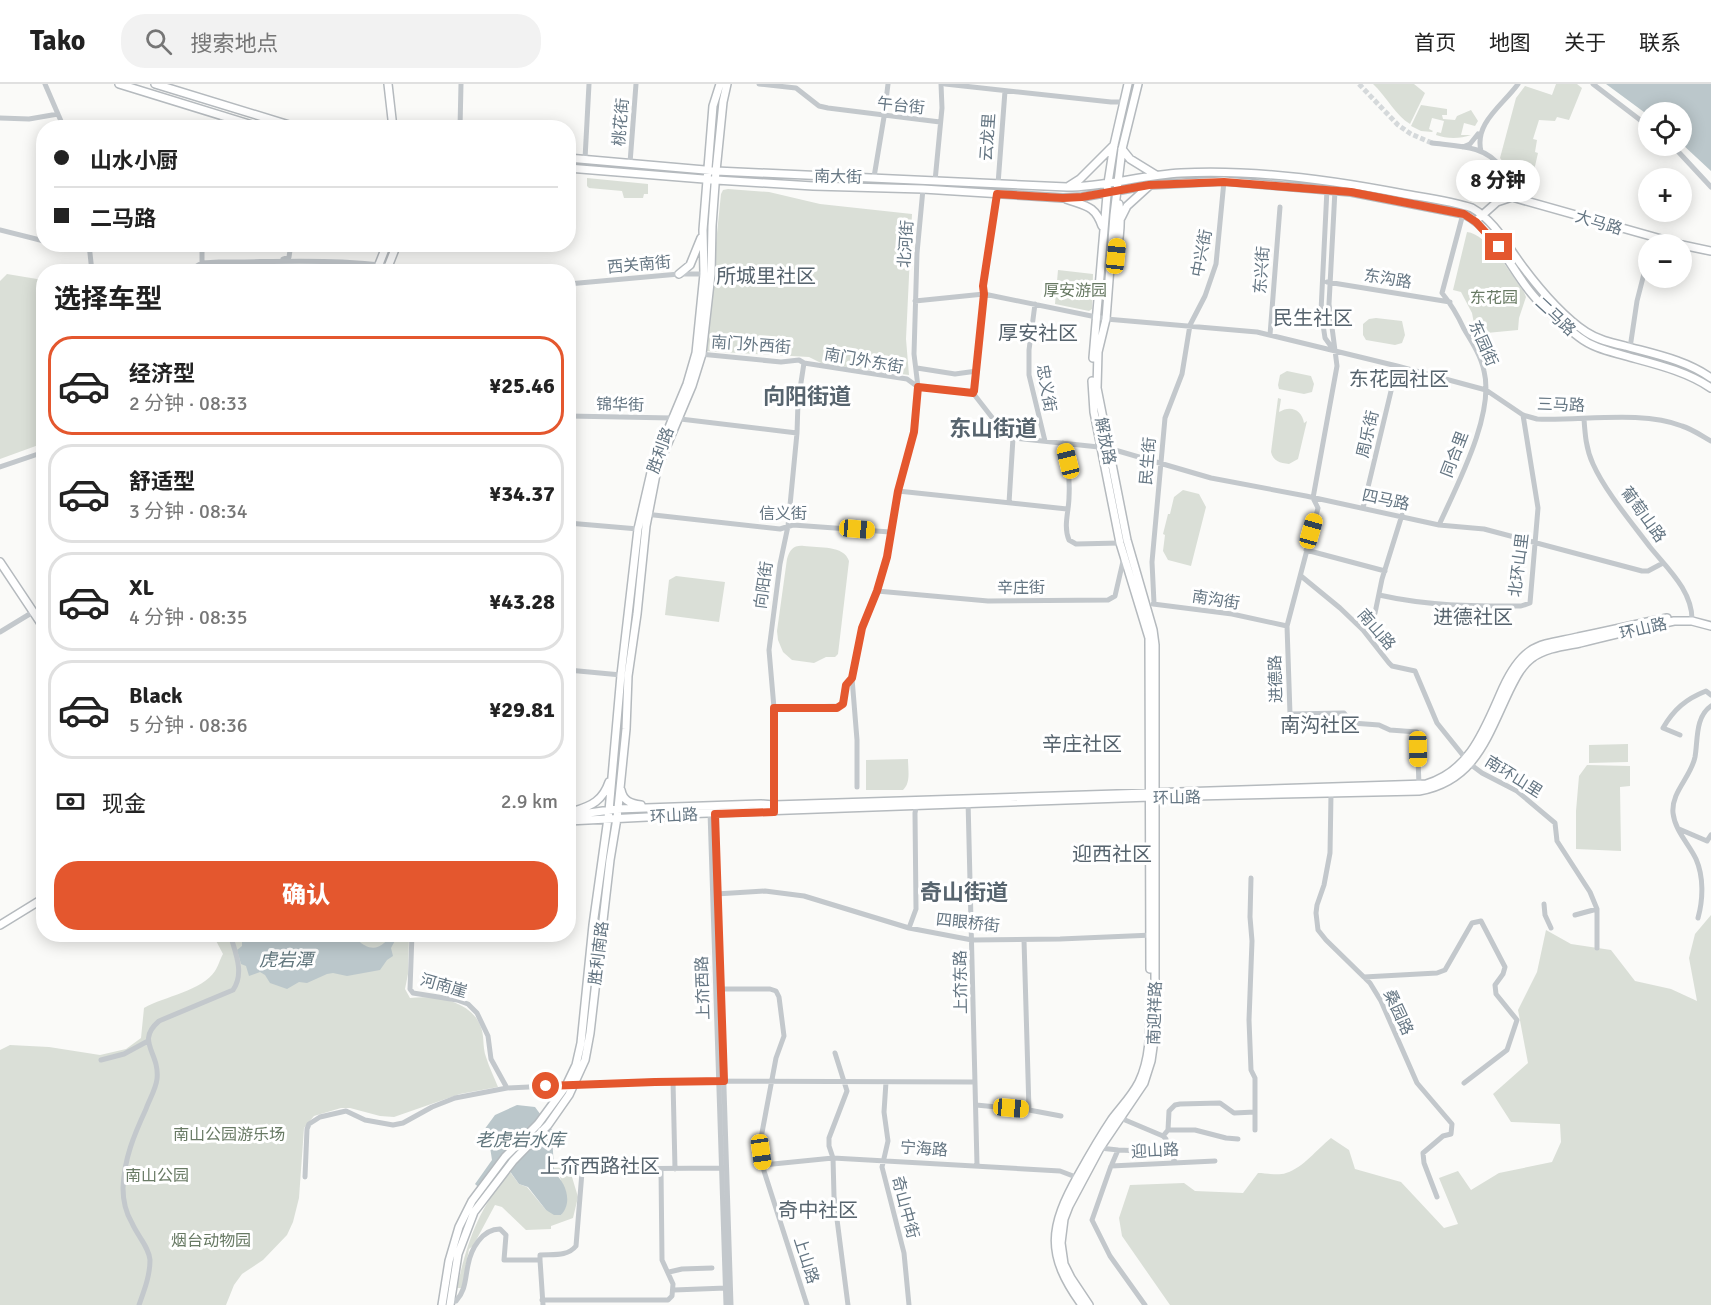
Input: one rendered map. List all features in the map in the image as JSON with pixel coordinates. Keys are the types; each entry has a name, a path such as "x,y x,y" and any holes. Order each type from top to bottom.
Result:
{"main road":[{"path":"119,84 239,120"},
{"path":"155,84 273,120"},
{"path":"388,84 392,120"},
{"name":"胜利路","path":"616,818 626,729 624,675 637,614 645,514 652,468 699,354 716,180 712,170 714,106 720,84"},
{"name":"胜利路","path":"708,274 703,230 707,180 712,170 727,84"},
{"name":"解放路","path":"1128,84 1108,183 1092,387 1127,555 1143,606 1149,646 1153,795"},
{"name":"解放路","path":"1127,555 1120,543 1104,448 1097,388 1098,352 1106,319 1122,149 1138,84"},
{"path":"1067,188 1080,179 1114,146"},
{"path":"1122,149 1130,159 1156,175"},
{"name":"南大街","path":"576,158 712,170 1067,188 1108,183"},
{"name":"南大街","path":"576,169 707,180 923,189 1063,198 1107,192"},
{"path":"1476,222 1481,214 1497,202 1504,185 1502,170"},
{"name":"二马路","path":"1108,183 1156,175 1226,173 1343,182 1465,206 1481,214 1502,236 1521,265 1551,302 1592,336 1685,364 1711,378"},
{"name":"二马路","path":"1107,192 1117,193 1149,185 1224,182 1331,190 1464,214 1476,222 1499,247 1544,308 1581,339 1600,349 1682,372 1711,388"},
{"path":"1120,220 1127,206 1149,185"},
{"path":"1109,275 1116,256 1120,220 1117,193"},
{"name":"大马路","path":"1497,202 1512,197 1519,198 1638,236"},
{"path":"1063,198 1092,208 1098,215 1104,231"},
{"path":"679,274 693,260 703,230"},
{"name":"大马路","path":"1692,247 1711,251"},
{"path":"380,263 384,252"},
{"name":"胜利路","path":"608,820 638,529 645,514"},
{"path":"0,562 36,616"},
{"name":"环山路","path":"1153,795 1331,794 1426,790 1454,779 1468,762 1507,681 1529,651 1550,643 1667,618 1711,621"},
{"name":"环山路","path":"1692,619 1711,626"},
{"name":"环山路","path":"774,809 1419,785 1441,779 1468,762"},
{"path":"576,811 587,808 603,797 613,768"},
{"path":"620,783 622,795 628,802 662,808"},
{"name":"南迎祥路","path":"1082,1305 1061,1272 1056,1244 1058,1218 1116,1117 1135,1089 1146,1062 1150,1032 1153,935 1153,795"},
{"name":"环山路","path":"576,813 662,808 712,810 919,806 968,801"},
{"name":"环山路","path":"576,821 712,810"},
{"name":"胜利南路","path":"574,1086 588,1047 616,818"},
{"name":"胜利南路","path":"450,1304 462,1241 474,1212 513,1161 548,1125 576,1065 581,1043 593,925 608,820"},
{"path":"0,925 36,903"},
{"path":"0,930 36,908"},
{"path":"566,1090 574,1086"},
{"name":"胜利南路","path":"442,1305 448,1262 459,1227 484,1184 505,1157 538,1124 566,1090"},
{"name":"南迎祥路","path":"1089,1305 1064,1264 1061,1243 1064,1219 1080,1178 1100,1148 1116,1117"}],"street":[{"path":"45,84 61,120"},
{"path":"460,120 461,84"},
{"path":"585,159 589,84"},
{"name":"桃花街","path":"630,163 636,84"},
{"name":"午台街","path":"759,84 796,88 819,106 828,108 884,117 940,122"},
{"path":"874,177 888,84"},
{"path":"935,181 943,84 1124,102"},
{"name":"云龙里","path":"998,184 1007,91 1011,84"},
{"path":"1463,147 1476,138 1482,127 1518,84"},
{"path":"1593,84 1638,118"},
{"path":"0,118 29,119 58,114"},
{"path":"222,120 224,115"},
{"path":"1481,151 1479,143 1482,127"},
{"path":"1432,143 1481,151 1494,159 1511,189 1519,198"},
{"path":"1682,156 1711,187"},
{"name":"中兴街","path":"1190,325 1205,296 1216,264 1224,182"},
{"name":"北河街","path":"852,678 862,628 877,591 887,557 898,491 914,432 918,387 915,354 915,301 923,189"},
{"path":"1331,190 1322,281 1322,327 1324,338 1336,351"},
{"path":"1314,498 1337,366 1329,317 1331,190"},
{"path":"997,194 983,286 973,393 1000,429 1013,438 1009,503"},
{"name":"东园街","path":"1465,206 1442,293 1450,302 1473,344 1484,369 1486,390"},
{"name":"东兴街","path":"1270,335 1280,207"},
{"path":"0,230 36,239"},
{"path":"202,252 202,263 380,263"},
{"path":"249,262 259,259 288,259 289,252"},
{"name":"西关南街","path":"576,283 679,274 708,274"},
{"name":"东沟路","path":"1322,281 1450,302"},
{"path":"1630,348 1640,288"},
{"name":"三马路","path":"915,301 984,294 1106,319 1243,330 1397,366 1486,390 1523,415 1537,419 1624,418 1668,422 1683,426 1711,441"},
{"name":"忠义街","path":"1035,304 1029,350 1029,375 1045,441"},
{"name":"民生街","path":"1154,603 1152,562 1165,418 1182,374 1190,325"},
{"name":"南门外西街","path":"699,354 781,362 799,360 804,363"},
{"name":"南门外东街","path":"804,363 907,380 918,387 973,393"},
{"name":"向阳街","path":"774,809 774,708 769,650 770,631 788,526 798,402 804,363"},
{"name":"周乐街","path":"1363,508 1397,366"},
{"path":"917,368 955,374 976,371"},
{"name":"同合里","path":"1439,525 1469,458 1484,412 1486,390"},
{"name":"北环山里","path":"1379,595 1410,602 1445,606 1526,606 1531,601 1538,508 1523,415"},
{"name":"锦华街","path":"576,416 674,418 797,433"},
{"name":"葡萄山路","path":"1584,419 1586,439 1593,465 1635,527 1671,570 1688,599 1692,619"},
{"name":"四马路","path":"1013,438 1104,448 1211,478 1402,515 1439,525 1484,529 1642,572 1663,563"},
{"path":"1063,443 1068,461 1069,498 1066,530 1069,540 1072,543 1120,543"},
{"path":"0,467 36,455"},
{"path":"898,491 1067,509"},
{"name":"进德路","path":"1314,498 1317,508 1287,626 1290,714 1344,713 1352,723 1417,732 1419,785"},
{"name":"信义街","path":"645,514 780,529 805,525 890,532"},
{"path":"1363,630 1375,613 1402,515"},
{"path":"576,524 638,529"},
{"path":"1306,550 1385,571"},
{"name":"辛庄街","path":"877,591 987,601 1108,600 1115,596 1127,555"},
{"name":"南山路","path":"1301,576 1363,630 1392,666 1412,669 1417,673 1437,723 1468,762"},
{"name":"南沟街","path":"1143,606 1154,603 1232,614 1287,626"},
{"path":"0,632 33,612"},
{"path":"576,671 624,675"},
{"path":"774,708 839,707 844,703 846,685 852,678"},
{"path":"852,678 857,787"},
{"path":"1680,735 1663,728 1666,722 1687,699 1706,691 1711,695"},
{"path":"1698,918 1702,884 1696,859 1681,836 1673,816 1673,804 1694,760 1700,722 1705,710 1711,706"},
{"name":"南环山里","path":"1468,762 1482,773 1517,790 1555,823 1557,841 1590,892 1597,909"},
{"name":"桑园路","path":"1331,794 1330,853 1324,885 1317,905 1318,930 1370,983 1381,1001 1417,1083 1452,1124 1451,1134 1443,1137 1424,1153 1424,1163 1437,1197"},
{"name":"上夼东路","path":"968,801 977,1165"},
{"path":"909,928 916,909 915,813 919,806"},
{"name":"上夼西路","path":"712,810 728,1288 731,1305"},
{"path":"1680,829 1707,841 1711,835"},
{"path":"1251,878 1252,941 1249,1020 1251,1070 1255,1078 1255,1130"},
{"name":"四眼桥街","path":"714,894 765,891 804,896 909,928 972,940 1153,935"},
{"name":"上夼西路","path":"714,894 721,988 721,1081"},
{"path":"1544,904 1545,915 1551,928"},
{"path":"1575,915 1597,909 1597,948"},
{"path":"1364,977 1437,973 1445,970 1472,923 1481,921 1505,967 1495,985 1496,994 1517,1020 1507,1050 1464,1083"},
{"path":"1024,940 1029,1110"},
{"path":"139,1305 146,1286 150,1260 131,1222 124,1201 123,1187 127,1155 157,1082 158,1067 147,1035 159,1020 233,990 238,983 239,971 232,942"},
{"name":"河南崖","path":"412,942 410,989 412,993 457,1000 468,1004 477,1013 488,1036 490,1059 507,1088"},
{"name":"上山路","path":"721,988 770,989 776,991 781,1005 784,1036 776,1058 761,1138 763,1165 807,1305"},
{"path":"101,1060 124,1054 148,1041"},
{"path":"834,1053 842,1082 847,1091 829,1137 828,1146 833,1158 834,1196 848,1305"},
{"path":"574,1086 721,1081 975,1082"},
{"path":"674,1082 675,1169"},
{"name":"奇山中街","path":"886,1082 884,1112 888,1141 882,1167 904,1253 909,1305"},
{"path":"305,1177 307,1129 309,1124 320,1117 346,1111 365,1120 393,1125 455,1098 507,1088 566,1090"},
{"path":"1163,1136 1168,1130 1169,1111 1175,1105 1220,1103 1234,1113 1255,1112"},
{"path":"976,1105 1029,1110 1061,1116"},
{"path":"1116,1117 1163,1136 1167,1146 1174,1154 1174,1163"},
{"path":"1168,1130 1196,1130 1238,1139"},
{"path":"1100,1148 1143,1151 1167,1146"},
{"path":"1112,1164 1118,1150"},
{"name":"宁海路","path":"763,1165 833,1158 885,1160 1060,1171 1080,1178"},
{"name":"迎山路","path":"1145,1305 1110,1257 1092,1220 1111,1166 1215,1161"},
{"path":"661,1169 662,1260 669,1272 674,1290 672,1296 668,1300 543,1303 540,1255 569,1253 576,1246 583,1170 724,1168"},
{"path":"450,1304 460,1297 466,1281 469,1260 482,1236 487,1232 500,1229 506,1235 504,1260 540,1260"},
{"path":"669,1272 712,1268"},
{"path":"674,1290 728,1288"},
{"name":"上夼西路","path":"726,1305 728,1288"}],"green space":[{"path":"1373,84 1414,84 1425,93 1410,124 1400,116"},
{"path":"1556,84 1577,84 1582,88 1569,120 1557,117 1555,121 1539,120 1533,139 1537,140 1535,152 1538,153 1530,188 1524,189 1500,158 1516,98 1525,86 1552,95"},
{"path":"1421,105 1447,109 1447,115 1442,115 1443,119 1455,120 1457,116 1471,110 1478,121 1475,126 1464,123 1461,135 1471,135 1462,137 1449,138 1436,135 1437,132 1441,133 1444,121 1432,118 1429,129 1433,131 1421,131 1411,126"},
{"path":"587,178 648,184 648,194 644,194 643,198 624,198 622,191 589,188"},
{"path":"723,190 769,192 820,204 912,214 906,339 909,375 823,364 809,357 705,351 721,194"},
{"name":"东花园","path":"1467,232 1475,234 1491,248 1524,292 1526,297 1519,318 1518,330 1476,334 1472,313 1461,292 1453,290"},
{"name":"厚安游园","path":"1058,270 1093,274 1092,309 1089,311 1055,304"},
{"path":"7,274 36,279 36,446 0,459 0,281"},
{"path":"1369,319 1402,321 1405,335 1402,343 1395,345 1366,340 1363,335 1363,324"},
{"path":"1287,371 1311,376 1314,384 1312,392 1304,394 1279,389 1280,375"},
{"path":"1278,398 1281,399 1279,412 1287,409 1295,410 1301,414 1304,423 1307,421 1298,459 1289,464 1277,461 1271,452"},
{"path":"1183,490 1199,494 1206,507 1191,566 1168,560 1163,551 1165,535 1163,534 1168,514 1170,514 1174,497"},
{"path":"804,546 837,550 842,552 849,561 838,654 814,663 792,660 783,652 777,631 787,559 793,548"},
{"path":"676,576 725,582 719,622 665,615 669,580"},
{"path":"1628,744 1628,762 1589,763 1589,745"},
{"path":"908,759 908,780 903,790 866,790 866,760"},
{"path":"1587,765 1630,766 1630,786 1620,787 1621,851 1576,849 1579,776"},
{"path":"1711,915 1711,1305 1170,1305 1122,1236 1119,1218 1130,1185 1184,1183 1195,1191 1243,1193 1258,1173 1279,1174 1292,1171 1331,1138 1349,1150 1355,1169 1401,1182 1444,1228 1458,1224 1439,1178 1458,1171 1471,1190 1499,1173 1552,1162 1561,1142 1560,1124 1511,1122 1493,1094 1528,1063 1518,1010 1537,972 1546,930 1571,944 1611,950 1635,981 1671,989 1697,1001 1689,958 1695,934"},
{"name":"南山公园","path":"217,942 409,942 405,989 410,998 430,997 450,1001 468,1010 475,1017 482,1029 485,1053 498,1087 460,1094 394,1117 380,1116 350,1108 341,1108 314,1116 304,1128 299,1198 287,1235 263,1260 242,1274 234,1285 226,1305 0,1305 0,1050 10,1045 49,1047 100,1055 126,1049 141,1038 144,1008 201,984 215,971 223,954"},
{"path":"569,1167 578,1197 573,1218 551,1226 551,1229 526,1230 502,1207 495,1205 473,1246 469,1249 462,1288 457,1288 475,1227 489,1201 508,1174 510,1172 519,1184 527,1187 546,1210 561,1215 566,1206 560,1177 554,1173 553,1168"}],"water":[{"path":"1606,84 1711,84 1711,171 1692,153 1692,102 1638,102 1638,108"},
{"name":"虎岩潭","path":"242,942 360,942 367,947 374,948 385,942 394,942 391,948 393,956 380,970 347,976 327,974 307,983 299,982 287,989 270,983 260,972 249,976 246,966 241,964 237,950 242,946"},
{"name":"老虎岩水库","path":"517,1105 535,1107 552,1130 554,1173 565,1187 567,1199 567,1205 561,1215 554,1215 546,1210 528,1187 519,1184 509,1170 489,1197 475,1184 492,1160 490,1147 481,1134 495,1115"}],"tunnel":[{"path":"1359,84 1398,125 1411,134 1432,143"}],"district":[{"name":"所城里社区","path":"766,276"},
{"name":"民生社区","path":"1313,318"},
{"name":"厚安社区","path":"1038,333"},
{"name":"东花园社区","path":"1399,379"},
{"name":"向阳街道","path":"807,396"},
{"name":"东山街道","path":"993,428"},
{"name":"进德社区","path":"1473,617"},
{"name":"南沟社区","path":"1320,725"},
{"name":"辛庄社区","path":"1082,744"},
{"name":"迎西社区","path":"1112,854"},
{"name":"奇山街道","path":"964,892"},
{"name":"上夼西路社区","path":"600,1166"},
{"name":"奇中社区","path":"818,1210"}],"route":[{"path":"546,1086 724,1081 715,814 774,812 774,708 837,708 844,703 846,685 852,678 862,628 877,591 887,557 898,491 914,432 918,387 973,393 974,391 983,286 997,194 1082,197 1149,185 1224,182 1327,189 1464,214 1489,234 1499,247"}],"park label":[{"name":"南山公园游乐场","path":"229,1134"},
{"name":"烟台动物园","path":"211,1240"}]}
